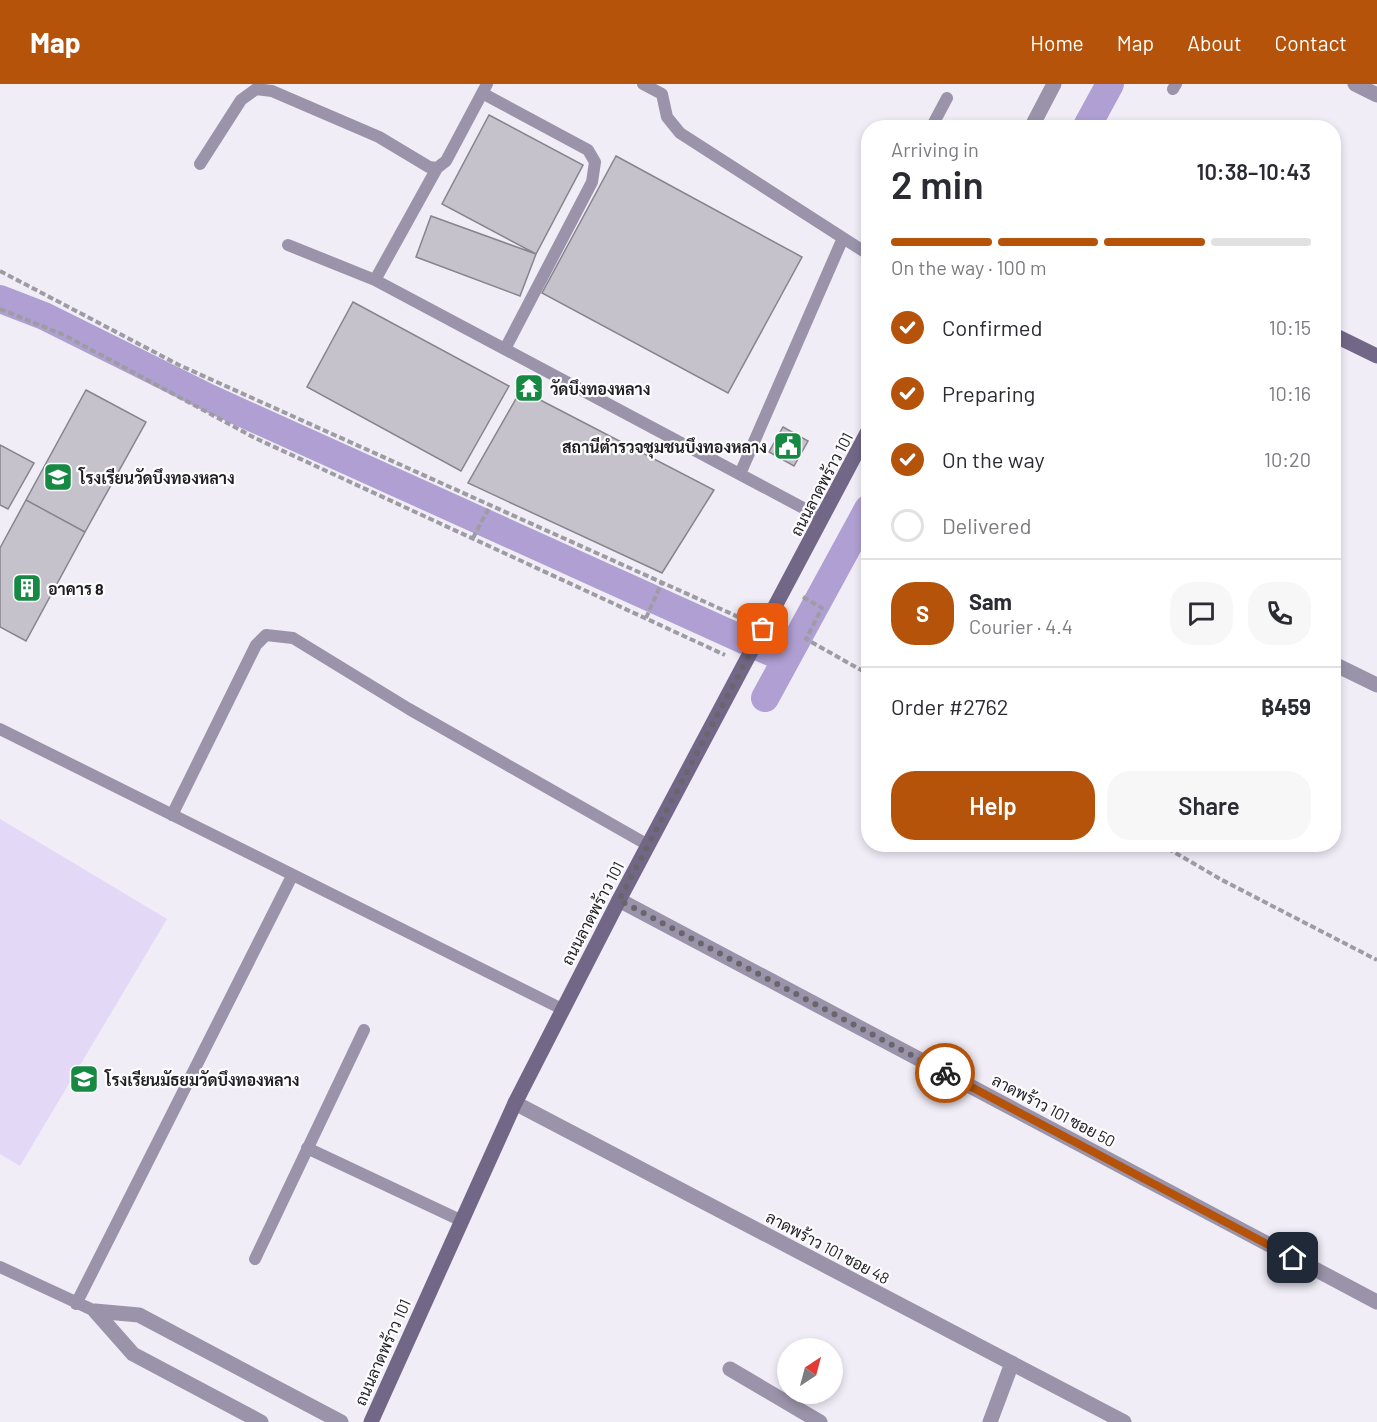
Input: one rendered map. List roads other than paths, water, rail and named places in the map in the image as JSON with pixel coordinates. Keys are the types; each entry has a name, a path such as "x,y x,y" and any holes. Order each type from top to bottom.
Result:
{"street":[{"path":"1035,120 1054,84"},
{"path":"1355,84 1377,95"},
{"path":"1341,338 1377,356"},
{"name":"ถนนลาดพร้าว 101","path":"371,1422 460,1220 562,1009 861,444"},
{"path":"1341,667 1377,685"},
{"name":"ลาดพร้าว 101 ซอย 50","path":"619,900 1377,1302"},
{"name":"ลาดพร้าว 101 ซอย 48","path":"515,1103 1124,1422"},
{"path":"94,1311 133,1354 261,1422"},
{"path":"94,1311 139,1315 341,1422"},
{"path":"990,1422 1012,1363"},
{"path":"730,1369 820,1422"}],"lane":[{"path":"644,84 665,89 667,117 680,133 861,249"},
{"path":"200,164 241,100 256,89 272,91 379,137 429,167 437,168"},
{"path":"375,280 437,168 446,160 484,89 588,150 595,162 592,182 505,349"},
{"path":"935,120 947,98"},
{"path":"740,474 843,238"},
{"path":"288,246 375,280 822,518"},
{"path":"172,815 256,645 266,635 293,638 409,709 648,845"},
{"path":"0,729 562,1009"},
{"path":"76,1304 292,876"},
{"path":"255,1259 363,1030"},
{"path":"307,1148 460,1220"},
{"path":"0,1267 94,1311"}],"waterway":[{"path":"1090,120 1110,84"},
{"path":"0,299 44,316 209,398 786,659"},
{"path":"765,698 861,522"}],"place":[{"name":"วัดบึงทองหลาง","path":"529,388"},
{"name":"สถานีตำรวจชุมชนบึงทองหลาง","path":"788,446"},
{"name":"โรงเรียนวัดบึงทองหลาง","path":"58,477"},
{"name":"อาคาร 8","path":"27,588"},
{"name":"โรงเรียนมัธยมวัดบึงทองหลาง","path":"84,1079"}]}
